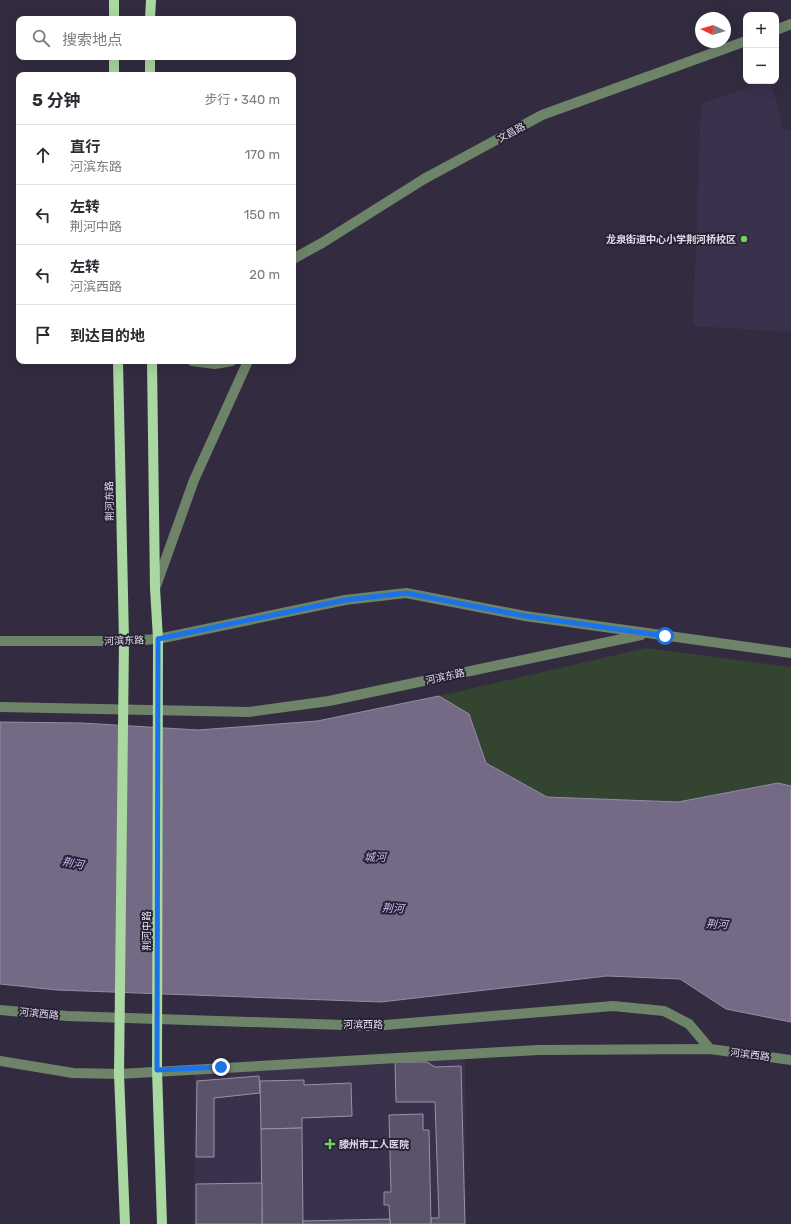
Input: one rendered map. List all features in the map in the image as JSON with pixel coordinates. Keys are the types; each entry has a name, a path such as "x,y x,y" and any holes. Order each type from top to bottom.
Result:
{"main road":[{"path":"114,0 114,16"},
{"path":"150,16 151,0"},
{"path":"114,60 114,72"},
{"path":"150,60 150,72"},
{"name":"荆河东路","path":"118,364 124,641"},
{"path":"152,364 155,588 158,639"},
{"name":"荆河中路","path":"158,639 157,1070 162,1224"},
{"path":"124,641 119,1074 124,1224"}],"street":[{"path":"779,29 791,24"},
{"name":"文昌路","path":"296,257 322,243 424,179 542,115 743,42"},
{"path":"155,588 194,480 247,364"},
{"name":"河滨东路","path":"0,641 124,641 158,639 345,600 406,593 525,616 791,653"},
{"name":"河滨东路","path":"0,707 249,712 329,701 649,634"},
{"name":"河滨西路","path":"0,1010 67,1016 373,1026 613,1006 664,1011 689,1024 710,1049"},
{"name":"河滨西路","path":"0,1061 73,1073 119,1074 157,1070 538,1050 710,1049 791,1060"}],"shaded area":[{"name":"龙泉街道中心小学荆河桥校区","path":"758,84 772,84 783,129 791,130 791,332 693,326 701,104"},
{"name":"滕州市工人医院","path":"465,1058 466,1224 194,1224 195,1064"}],"green space":[{"path":"646,648 791,667 791,786 778,783 678,802 547,797 486,763 469,714 439,696"}],"water":[{"name":"城河","path":"439,696 469,714 486,763 547,797 678,802 778,783 791,786 791,1022 726,1009 680,979 607,976 381,1002 57,990 0,984 0,722 82,723 198,730 317,721"}],"building":[{"path":"395,1062 427,1062 435,1067 461,1066 465,1224 431,1224 431,1218 439,1218 435,1102 396,1102"},
{"path":"259,1076 260,1093 214,1098 214,1157 196,1157 197,1081"},
{"path":"304,1080 304,1085 351,1083 352,1116 302,1118 302,1128 261,1129 260,1081"},
{"path":"423,1114 423,1130 429,1130 431,1224 390,1224 389,1205 384,1205 384,1192 391,1192 389,1115"},
{"path":"302,1128 303,1224 262,1224 261,1129"},
{"path":"262,1183 262,1224 196,1224 196,1184"},
{"path":"390,1219 390,1224 303,1224 303,1221"}],"place":[{"name":"龙泉街道中心小学荆河桥校区","path":"744,239"},
{"name":"滕州市工人医院","path":"330,1144"}],"route":[{"path":"221,1067 157,1070 158,639 345,600 406,593 525,616 665,636"}],"water label":[{"name":"荆河","path":"73,863"},
{"name":"荆河","path":"393,908"},
{"name":"荆河","path":"717,924"}]}
